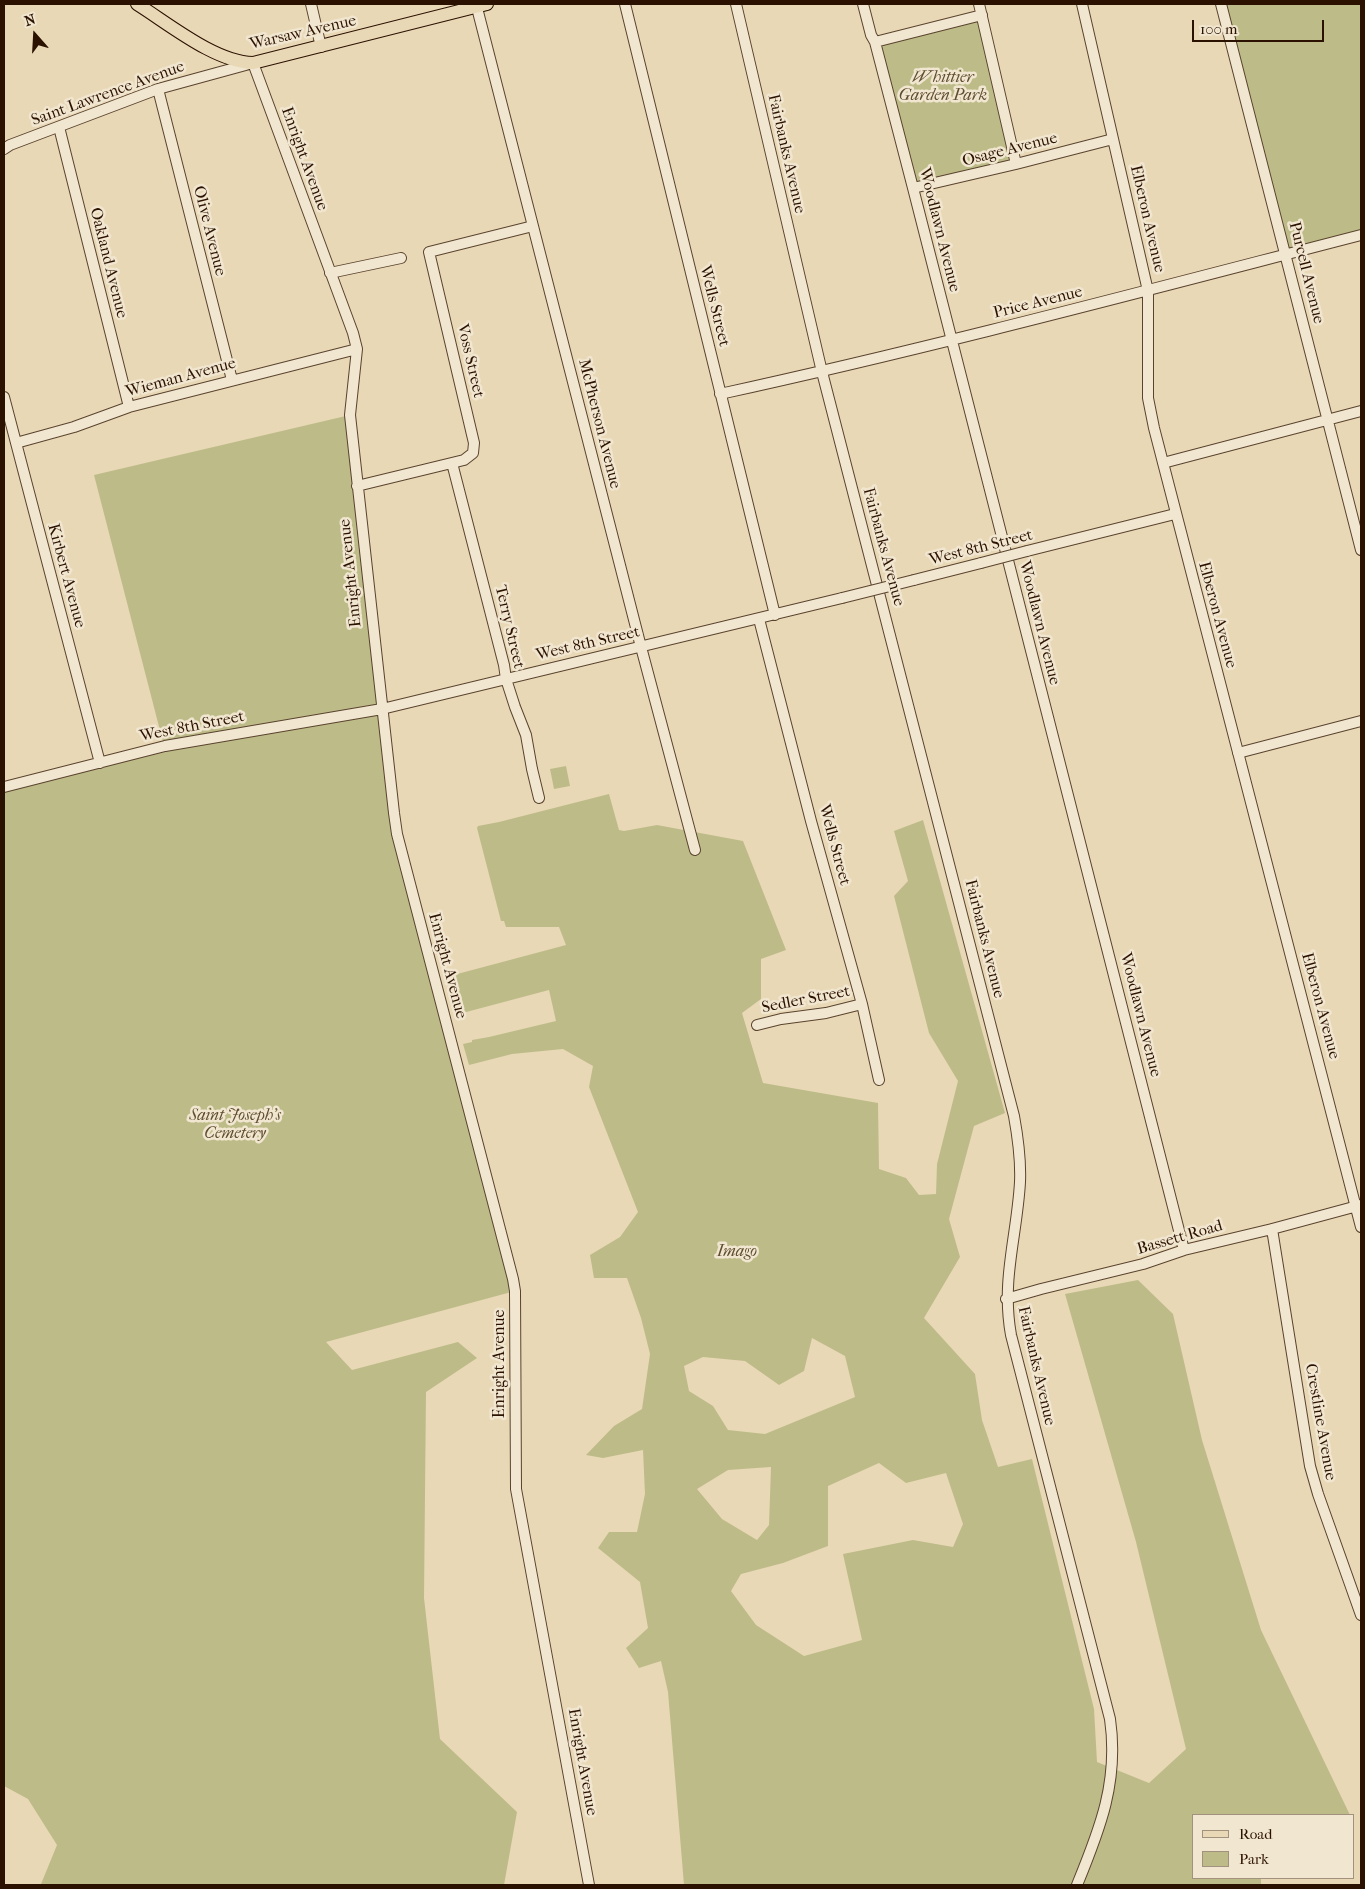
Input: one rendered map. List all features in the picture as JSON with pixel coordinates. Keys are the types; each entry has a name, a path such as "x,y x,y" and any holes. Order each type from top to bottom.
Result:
{"main road":[{"name":"Warsaw Avenue","path":"137,4 208,49 236,61 253,63 322,47 480,5"}],"street":[{"path":"311,4 322,47"},
{"name":"Wells Street","path":"624,4 775,615"},
{"name":"Fairbanks Avenue","path":"736,4 822,372 1014,1116 1019,1143 1020,1181 1006,1299 1011,1335 1110,1719 1112,1735 1111,1781 1108,1798 1093,1846 1076,1885"},
{"name":"Woodlawn Avenue","path":"863,4 871,35 875,42 913,188 1184,1250"},
{"path":"979,4 1016,164"},
{"name":"Elberon Avenue","path":"1082,4 1148,291 1148,398 1175,514 1359,1206 1361,1227"},
{"name":"Purcell Avenue","path":"1220,4 1361,550"},
{"name":"McPherson Avenue","path":"480,5 533,226 695,850"},
{"path":"875,42 982,15"},
{"name":"Saint Lawrence Avenue","path":"4,150 10,145 158,89 253,63"},
{"name":"Enright Avenue","path":"253,63 353,333 356,349 350,415 397,834 513,1279 516,1489 589,1885"},
{"name":"Olive Avenue","path":"158,89 232,380"},
{"name":"Oakland Avenue","path":"59,127 128,407"},
{"name":"Osage Avenue","path":"913,188 1113,139"},
{"name":"Voss Street","path":"452,463 470,457 474,443 429,252 533,226"},
{"name":"Price Avenue","path":"720,394 822,372 1148,291 1361,235"},
{"path":"330,273 401,258"},
{"name":"Wieman Avenue","path":"16,443 74,427 128,407 356,349"},
{"name":"Kirbert Avenue","path":"4,397 100,763"},
{"path":"1163,463 1361,411"},
{"path":"357,486 452,463"},
{"name":"Terry Street","path":"452,463 506,679 526,735 539,798"},
{"name":"West 8th Street","path":"4,787 164,746 382,709 759,619 1175,514"},
{"name":"Wells Street","path":"759,619 862,1004 879,1080"},
{"path":"1238,753 1361,721"},
{"name":"Sedler Street","path":"757,1025 781,1019 826,1013 862,1004"},
{"name":"Bassett Road","path":"1006,1299 1143,1264 1184,1250 1359,1206"},
{"name":"Crestline Avenue","path":"1272,1229 1310,1466 1361,1615"}],"green space":[{"path":"1221,4 1361,4 1361,235 1286,255"},
{"name":"Whittier Garden Park","path":"982,15 1016,164 913,188 875,42"},
{"name":"Saint Joseph’s Cemetery","path":"350,415 394,813 515,1291 326,1342 352,1370 458,1342 477,1358 426,1392 424,1598 440,1739 517,1812 504,1885 43,1885 41,1884 57,1845 28,1799 4,1786 4,787 164,746 94,475"},
{"path":"566,766 570,786 554,789 550,769"},
{"name":"Imago","path":"609,794 619,830 624,831 657,825 743,841 786,950 761,959 761,999 742,1013 763,1083 878,1103 879,1169 906,1178 919,1195 936,1194 937,1164 958,1081 929,1033 894,896 908,881 894,831 923,820 1005,1113 974,1126 949,1219 960,1257 924,1318 975,1374 982,1420 998,1467 1032,1459 1094,1709 1097,1762 1149,1783 1186,1749 1136,1542 1065,1294 1138,1280 1173,1314 1202,1440 1261,1630 1350,1814 1192,1814 1192,1879 1261,1879 1261,1885 684,1885 668,1692 661,1661 639,1668 626,1648 648,1628 640,1582 598,1548 609,1532 637,1532 645,1494 643,1450 603,1458 586,1455 614,1426 642,1409 650,1354 641,1318 627,1278 594,1278 590,1255 620,1237 638,1212 589,1087 593,1066 563,1049 512,1054 469,1065 463,1044 472,1042 472,1040 556,1021 549,990 455,1015 446,977 566,945 559,927 506,927 504,921 501,921 478,826","holes":["812,1338 845,1356 855,1397 765,1434 728,1430 713,1406 689,1391 684,1366 703,1357 745,1361 779,1385 804,1371","879,1463 906,1483 946,1473 963,1524 953,1547 913,1540 843,1554 862,1640 804,1656 756,1625 731,1591 741,1574 783,1563 828,1546 828,1486","771,1467 769,1525 757,1540 722,1519 697,1489 728,1470"]}]}
